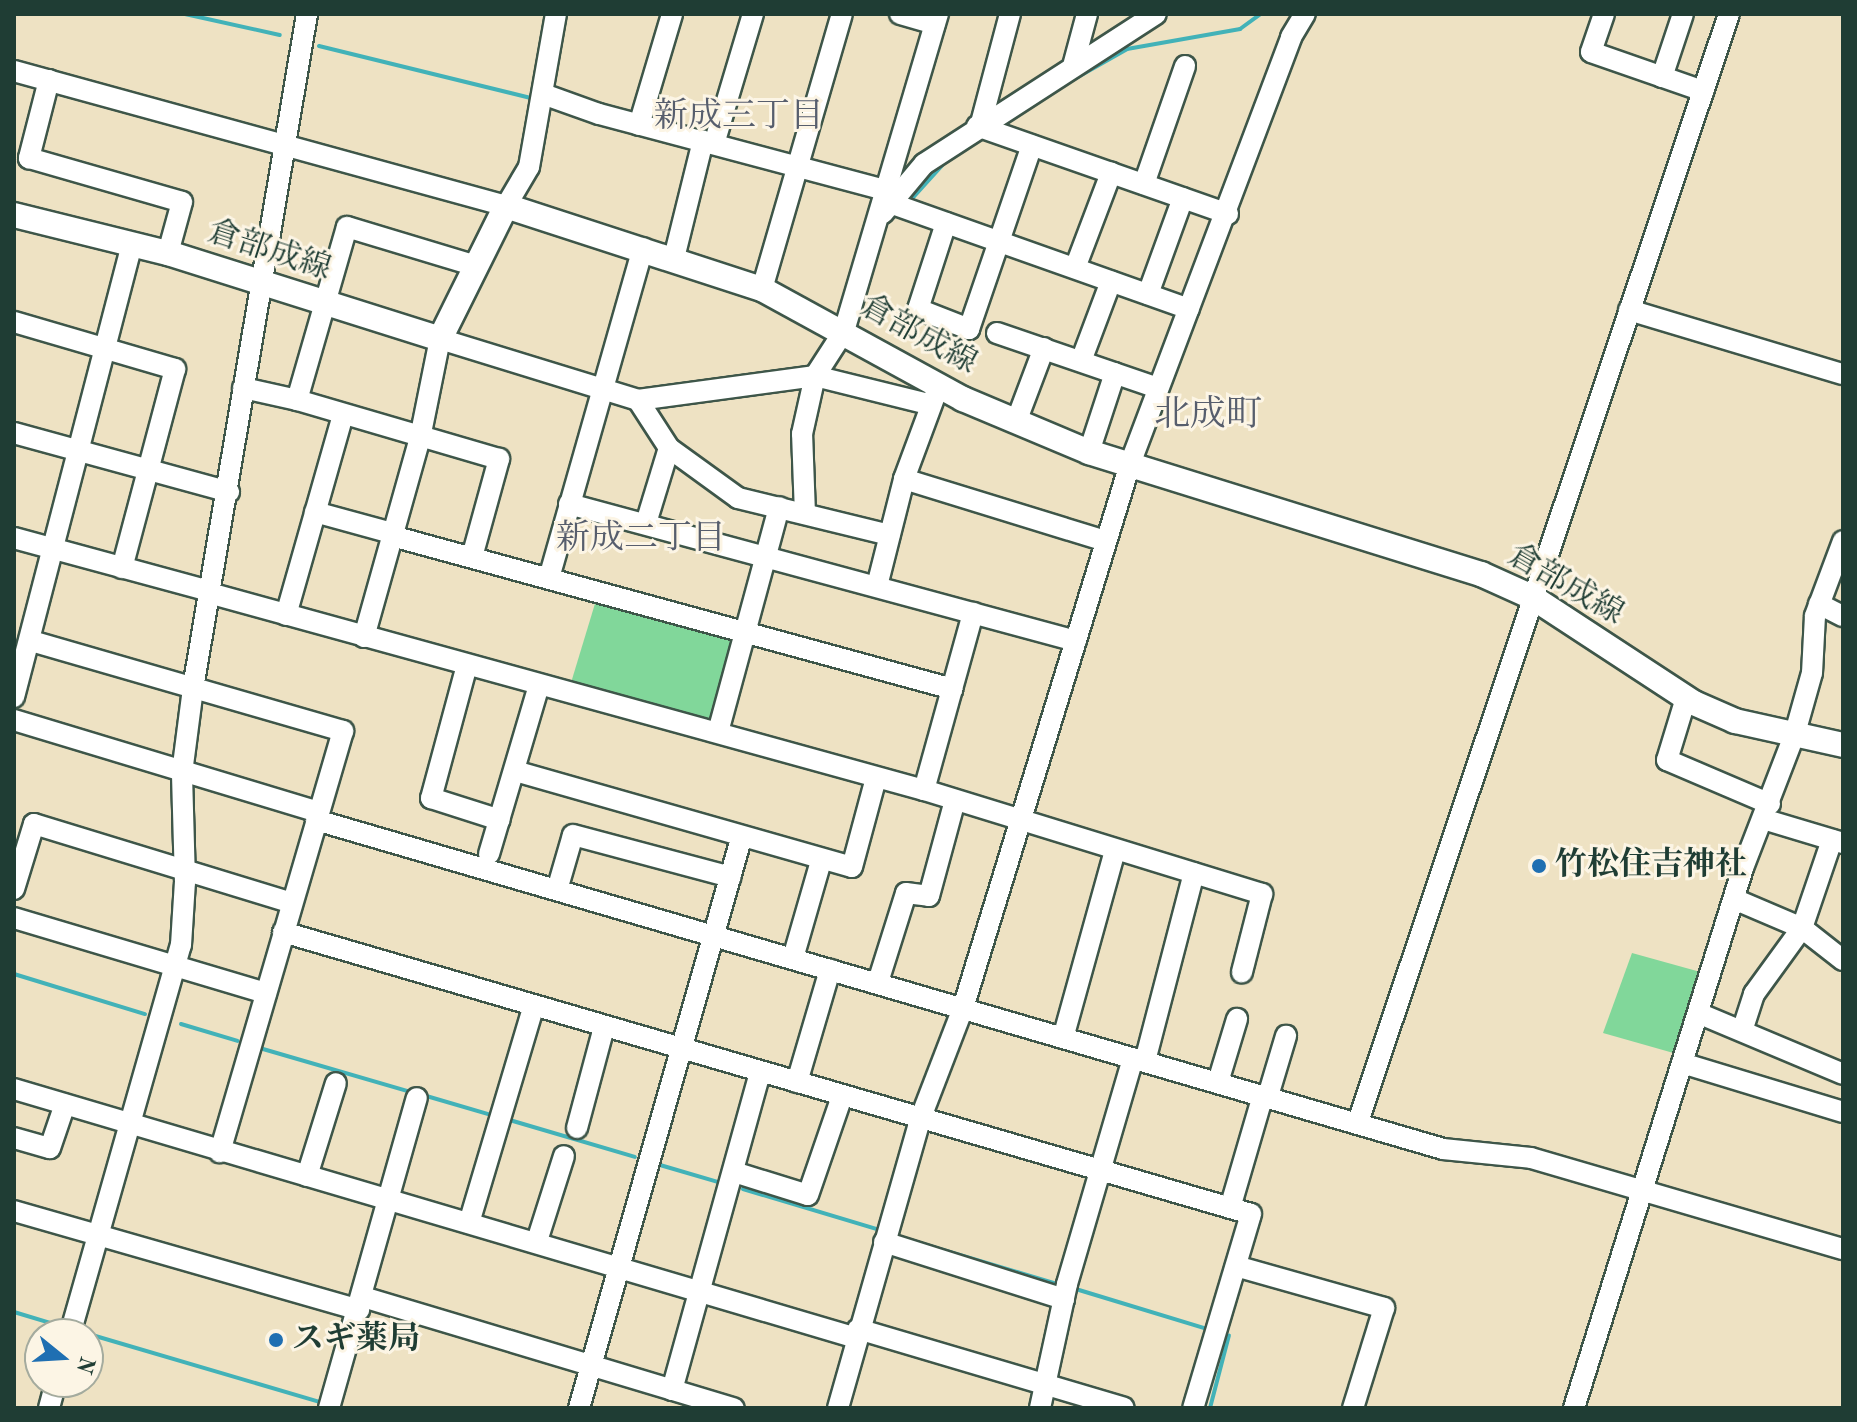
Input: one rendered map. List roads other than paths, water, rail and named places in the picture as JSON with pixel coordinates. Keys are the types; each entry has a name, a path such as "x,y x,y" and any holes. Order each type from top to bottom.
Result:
{"main road":[{"name":"倉部成線","path":"506,206 762,289 844,331 934,395 1016,422 1089,452 1481,574 1532,597 1686,698 1735,721 1843,745"},
{"path":"440,339 506,206"},
{"name":"倉部成線","path":"14,215 168,253 440,339"}],"street":[{"path":"75,1318 176,966 185,871 182,770 193,688 229,492 258,282 307,14"},
{"path":"639,125 672,14"},
{"path":"674,258 753,14"},
{"path":"762,289 842,14"},
{"path":"805,514 802,434 815,376 844,331 874,226 887,196 936,19 900,14"},
{"path":"979,124 1010,14"},
{"path":"1073,66 1087,14"},
{"path":"887,196 979,124 1156,14"},
{"path":"838,1408 921,1117 963,1008 1130,464 1228,214 1291,37 1305,14"},
{"path":"1604,14 1591,52 1703,91"},
{"path":"1662,77 1683,14"},
{"path":"1358,1122 1729,14"},
{"path":"14,71 506,206 529,167 543,94 552,15"},
{"path":"1144,184 1185,66"},
{"path":"49,80 29,158 182,202 168,253"},
{"path":"543,94 639,125 797,164 887,196 946,223 1189,309"},
{"path":"979,124 1228,214"},
{"path":"946,223 918,309 969,329 1032,145"},
{"path":"1075,268 1111,173"},
{"path":"1148,294 1183,198"},
{"path":"297,400 322,304 347,227 476,266"},
{"path":"14,697 132,244"},
{"path":"549,578 599,392 643,248"},
{"path":"1081,361 1111,281"},
{"path":"1629,310 1843,374"},
{"path":"14,322 175,369 122,568"},
{"path":"997,333 1158,388"},
{"path":"364,637 420,438 440,339 599,392 638,400 815,376 934,395 904,479 877,586"},
{"path":"1016,422 1044,348"},
{"path":"1089,452 1115,373"},
{"path":"243,388 297,400 499,459 472,557"},
{"path":"638,400 669,448 738,498 890,535"},
{"path":"286,615 343,415"},
{"path":"14,433 229,492"},
{"path":"646,523 669,448"},
{"path":"904,479 1105,541"},
{"path":"569,504 1076,641"},
{"path":"718,732 779,507"},
{"path":"315,512 953,689"},
{"path":"14,538 924,790 1262,894 1242,972"},
{"path":"1574,1408 1734,899 1795,733 1812,673 1819,604 1843,541"},
{"path":"1819,604 1843,616"},
{"path":"924,790 973,613"},
{"path":"31,641 343,731 220,1152"},
{"path":"467,665 431,798 500,820"},
{"path":"489,854 539,685"},
{"path":"1686,698 1667,760 1766,812 1837,842 1802,928 1754,994 1743,1028"},
{"path":"14,720 182,770 317,816 557,890 1443,1149 1531,1158 1843,1249"},
{"path":"515,771 741,839 852,867 876,778"},
{"path":"878,982 906,893 929,896 955,800"},
{"path":"14,889 34,824 292,903"},
{"path":"557,890 573,835 731,877"},
{"path":"579,1408 616,1268 741,839"},
{"path":"1063,1038 1115,850"},
{"path":"793,958 821,861"},
{"path":"1040,1408 1064,1299 1100,1168 1139,1059 1194,873"},
{"path":"1734,899 1802,928 1843,960"},
{"path":"14,918 266,993"},
{"path":"283,932 680,1051 1100,1168 1251,1214 1193,1408"},
{"path":"797,1082 830,970"},
{"path":"469,1223 534,1005"},
{"path":"1698,1013 1743,1028 1843,1074"},
{"path":"1218,1082 1237,1019"},
{"path":"577,1128 604,1027"},
{"path":"1230,1208 1286,1036"},
{"path":"1682,1063 1843,1112"},
{"path":"672,1390 702,1292 760,1072"},
{"path":"307,1176 336,1083"},
{"path":"14,1089 220,1152 537,1241 616,1268 1124,1408"},
{"path":"734,1172 808,1195 842,1096"},
{"path":"329,1408 417,1098"},
{"path":"14,1138 50,1148 65,1104"},
{"path":"537,1241 564,1156"},
{"path":"14,1211 591,1366 734,1408"},
{"path":"884,1242 1064,1299"},
{"path":"1236,1266 1384,1308 1353,1408"}],"waterway":[{"path":"185,14 280,35"},
{"path":"1069,82 1127,49 1240,29 1261,14"},
{"path":"319,46 530,98"},
{"path":"909,202 946,161"},
{"path":"14,974 145,1014"},
{"path":"181,1024 238,1041"},
{"path":"263,1049 414,1093"},
{"path":"423,1095 488,1114"},
{"path":"513,1121 635,1157"},
{"path":"660,1165 718,1182"},
{"path":"743,1189 876,1229"},
{"path":"903,1238 1054,1283"},
{"path":"1079,1290 1204,1328"},
{"path":"14,1312 34,1318"},
{"path":"1210,1408 1229,1335"},
{"path":"104,1339 319,1402"}],"place":[{"name":"竹松住吉神社","path":"1539,866"},
{"name":"スギ薬局","path":"276,1340"}],"district":[{"name":"新成三丁目","path":"739,118"},
{"name":"北成町","path":"1208,417"},
{"name":"新成二丁目","path":"641,540"}]}
